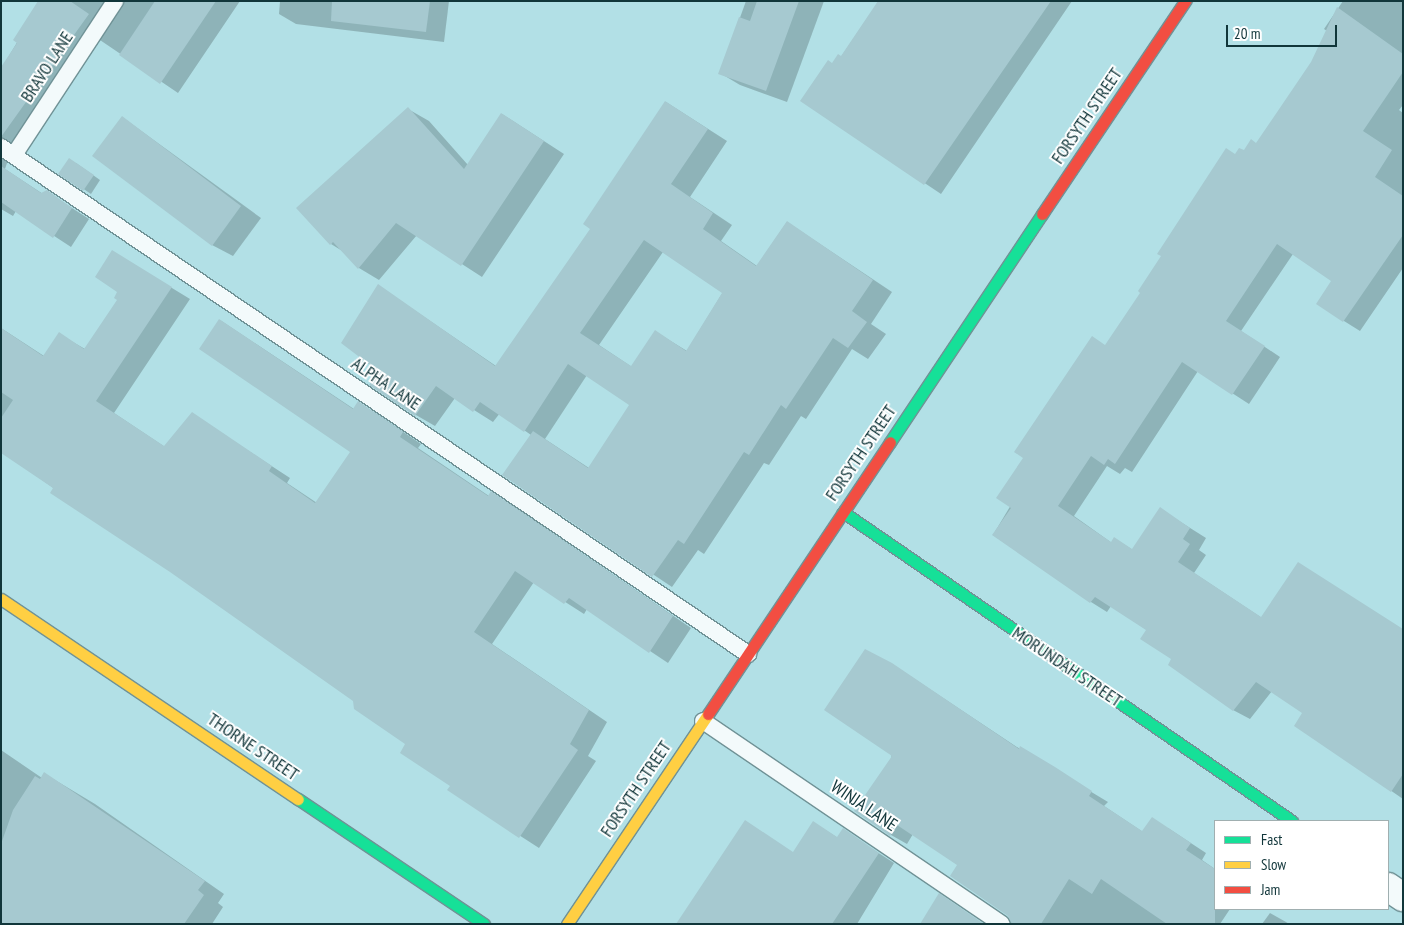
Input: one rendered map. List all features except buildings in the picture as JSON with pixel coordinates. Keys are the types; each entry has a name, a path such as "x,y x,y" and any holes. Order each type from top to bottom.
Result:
{"street":[{"name":"FORSYTH STREET","path":"567,924 1185,1"},
{"name":"MORUNDAH STREET","path":"843,512 1291,820"},
{"name":"THORNE STREET","path":"1,599 484,924"},
{"path":"1389,888 1403,897"}],"lane":[{"name":"BRAVO LANE","path":"7,151 115,1"},
{"name":"ALPHA LANE","path":"7,151 748,654"},
{"name":"WINJA LANE","path":"703,720 1002,924"}],"traffic: fast":[{"path":"890,442 1042,214"},
{"path":"843,512 1291,820"},
{"path":"298,799 484,924"}],"traffic: slow":[{"path":"1,599 298,799"},
{"path":"567,924 708,714"}],"traffic: jam":[{"path":"1042,214 1185,1"},
{"path":"708,714 890,442"}]}
